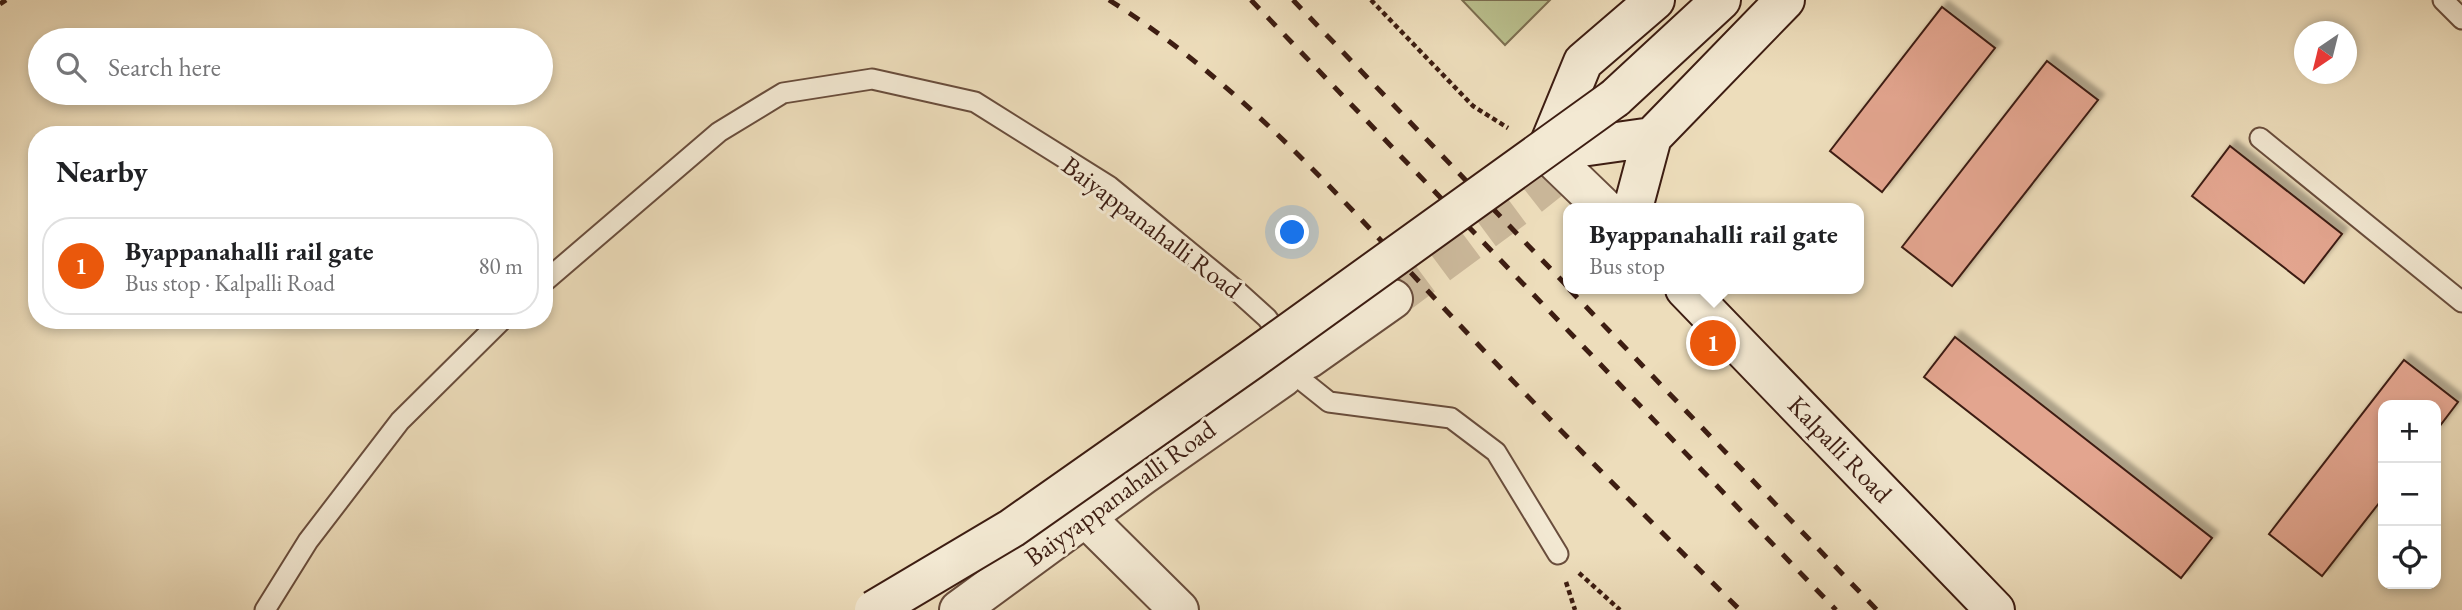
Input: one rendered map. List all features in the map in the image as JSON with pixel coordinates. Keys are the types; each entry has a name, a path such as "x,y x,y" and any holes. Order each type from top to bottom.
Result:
{"street":[{"path":"1601,203 1571,153 1583,62 1656,0"},
{"path":"874,610 1012,528 1262,352 1615,97 1721,0"},
{"path":"1634,203 1652,137 1785,0"},
{"path":"1571,153 1652,137"},
{"name":"Kalpalli Road","path":"1690,294 1994,610"},
{"name":"Baiyyappanahalli Road","path":"959,610 1085,517 1297,371 1392,299"},
{"path":"1085,517 1179,610"}],"lane":[{"path":"2443,0 2462,19"},
{"name":"Baiyappanahalli Road","path":"553,274 719,132 783,93 873,79 975,102 1109,187 1267,318 1278,332 1297,371"},
{"path":"2260,138 2462,302"},
{"path":"265,610 307,541 400,421 493,329"},
{"path":"1297,371 1329,402 1451,418 1496,452 1558,554"}],"path":[{"path":"1371,0 1473,106 1571,153"},
{"path":"1558,554 1620,610"}],"green space":[{"path":"1462,0 1550,0 1505,45"}],"building":[{"path":"1942,7 1995,48 1882,192 1830,151"},
{"path":"2047,61 2098,100 1952,286 1902,247"},
{"path":"2230,146 2342,234 2304,283 2192,196"},
{"path":"1955,337 2212,538 2181,578 1924,377"},
{"path":"2404,360 2458,402 2441,424 2441,400 2378,400 2378,504 2322,576 2269,534"}],"tunnel":[{"path":"1393,299 1574,162"}],"railway":[{"path":"0,4 6,0"},
{"path":"1109,0 1204,69 1291,148 1524,393 1740,610"},
{"path":"1251,0 1836,610"},
{"path":"1293,0 1563,282"},
{"path":"1574,294 1877,610"}],"place":[{"name":"Byappanahalli rail gate","path":"1713,343"}]}
